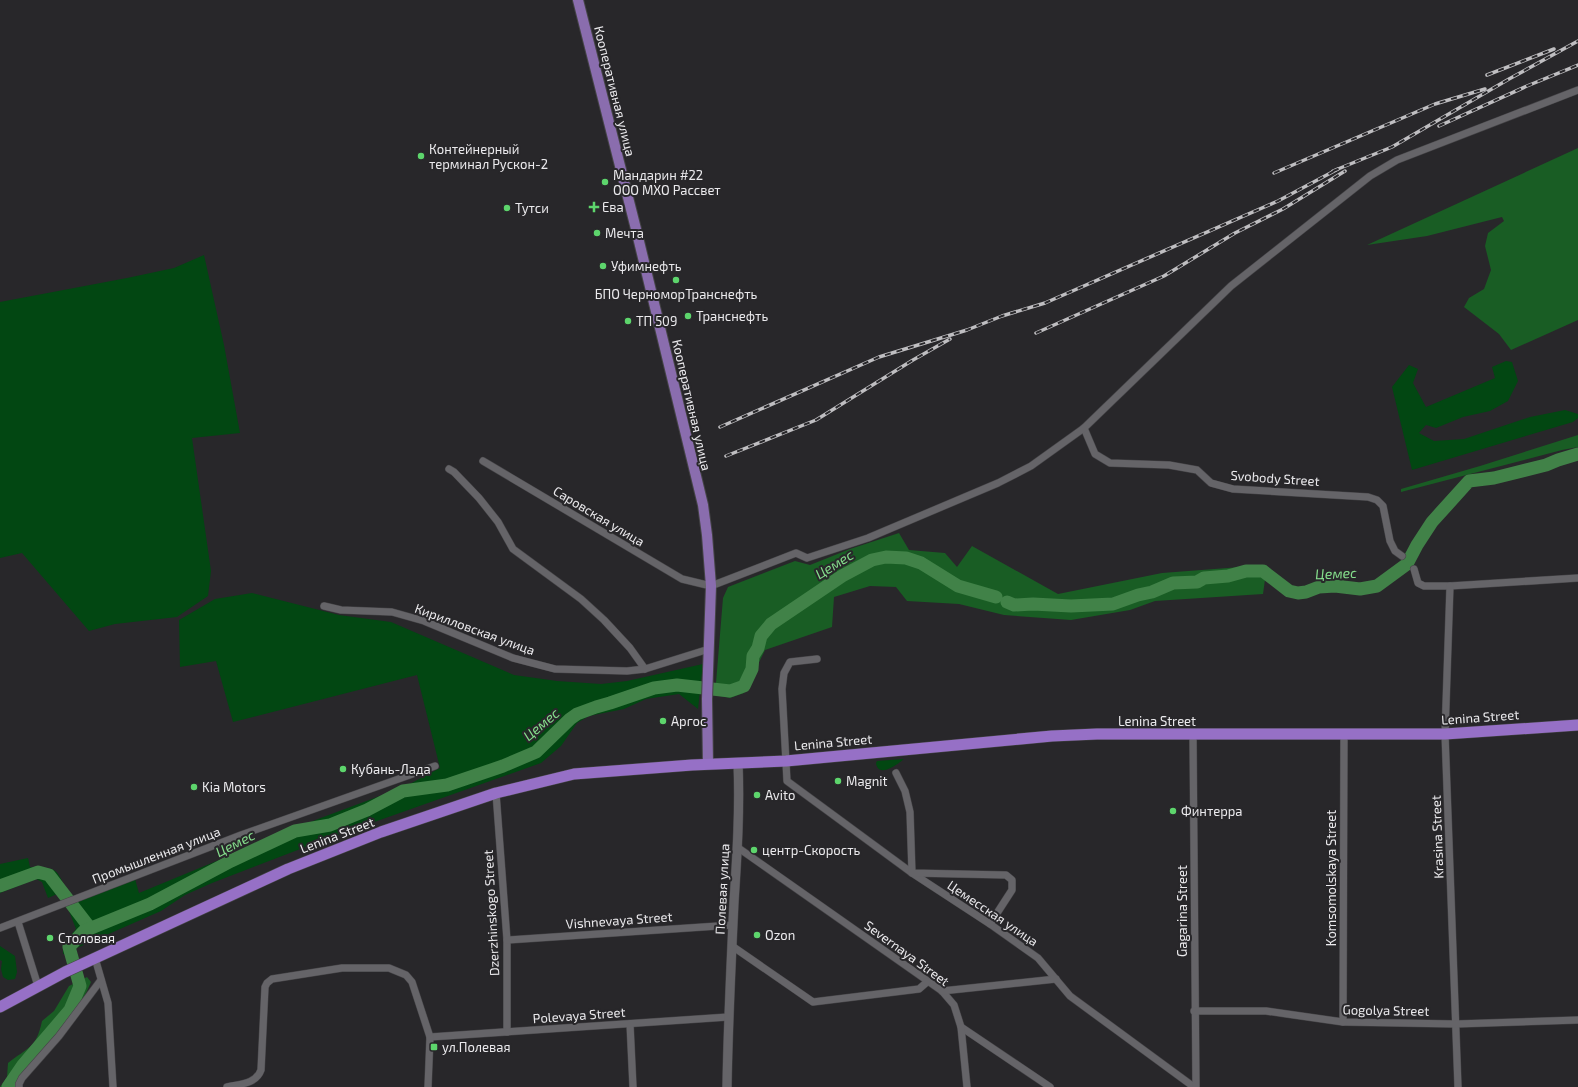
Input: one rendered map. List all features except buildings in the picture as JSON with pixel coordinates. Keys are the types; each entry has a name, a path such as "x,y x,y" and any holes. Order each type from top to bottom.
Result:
{"highway":[{"name":"Lenina Street","path":"0,1007 83,963 288,869 381,832 496,793 574,774 708,764 786,761 1052,736 1097,734 1445,734 1578,725"}],"main road":[{"name":"Кооперативная улица","path":"578,0 636,229 703,505 707,535 708,585 708,764"},
{"name":"Полевая улица","path":"726,1087 728,1017 737,847 739,787 738,763"}],"street":[{"path":"708,585 796,553 807,558 868,538 998,483 1031,466 1084,428 1231,286 1370,176 1397,160 1578,90"},
{"name":"Svobody Street","path":"1084,428 1095,454 1110,463 1169,465 1197,470 1211,483 1233,489 1368,497 1377,500 1383,506 1390,541 1395,551 1402,556"},
{"name":"Саровская улица","path":"483,461 682,579 708,585"},
{"path":"449,468 479,498 498,522 513,549 581,599 604,620 630,648 645,669"},
{"path":"1414,569 1418,583 1424,586 1450,586 1578,578"},
{"name":"Krasina Street","path":"1450,586 1445,734 1458,1087"},
{"name":"Кирилловская улица","path":"324,606 341,610 392,612 424,621 513,658 555,670 627,672 645,669 709,649"},
{"path":"786,761 782,689 784,673 790,662 817,659"},
{"name":"Komsomolskaya Street","path":"1342,1022 1344,734"},
{"name":"Gagarina Street","path":"1193,735 1195,1087"},
{"name":"Цемесская улица","path":"786,761 787,781 912,872 1038,958 1070,996 1195,1087"},
{"name":"Промышленная улица","path":"0,928 242,835 435,766"},
{"path":"896,773 905,791 910,812 912,872 1006,874 1012,880 1012,890 990,924"},
{"name":"Dzerzhinskogo Street","path":"496,793 507,940 507,1032"},
{"name":"Severnaya Street","path":"737,847 927,982 942,991 954,1005 960,1027 967,1087"},
{"path":"18,922 38,986"},
{"name":"Vishnevaya Street","path":"507,940 733,925"},
{"path":"732,946 813,1002 919,989 927,982"},
{"path":"95,958 108,1003 113,1087"},
{"path":"227,1087 259,1077 261,1070 265,987 267,983 272,979 342,968 389,968 406,975 412,982 430,1037 428,1087"},
{"path":"942,991 1056,979"},
{"path":"19,1087 18,1084 22,1078 59,1036 101,980"},
{"name":"Gogolya Street","path":"1194,1011 1266,1011 1342,1022 1456,1024 1578,1020"},
{"name":"Polevaya Street","path":"430,1037 728,1017"},
{"path":"630,1024 632,1087"},
{"path":"960,1027 1050,1087"}],"green space":[{"path":"1578,148 1578,320 1511,350 1499,334 1464,307 1469,298 1484,289 1491,270 1485,246 1488,233 1504,221 1502,217 1427,236 1367,245"},
{"path":"204,255 224,345 240,433 192,438 211,571 208,596 177,617 115,624 89,631 22,553 0,558 0,302 174,268"},
{"path":"1506,361 1512,362 1518,381 1508,401 1490,411 1463,417 1436,428 1426,425 1419,433 1434,441 1464,439 1530,417 1565,410 1578,414 1578,418 1573,422 1412,470 1392,387 1409,365 1418,369 1413,383 1426,407 1495,378 1492,367"},
{"path":"1578,435 1578,447 1401,492 1401,489"},
{"path":"899,533 909,550 945,553 957,567 972,546 1058,594 1162,573 1267,565 1263,594 1155,601 1130,610 1071,620 1004,615 959,604 907,601 896,587 870,586 834,597 832,627 765,650 744,693 730,698 715,695 723,598 728,587 795,561 810,565 850,549"},
{"path":"252,593 339,615 391,622 514,675 557,681 601,684 627,681 703,664 698,709 679,694 646,699 624,709 589,716 577,723 561,746 541,763 329,838 212,883 185,895 161,911 63,954 63,944 76,929 67,906 135,879 139,893 318,819 404,787 440,768 417,675 233,722 216,661 180,667 179,620 215,599"},
{"path":"904,759 893,767 884,770 880,770 876,763 877,761"},
{"path":"28,858 30,867 50,869 57,872 66,890 48,898 42,882 36,879 0,893 0,864"},
{"path":"0,946 15,956 17,972 15,979 8,980 3,977 1,969 2,961 0,960"},
{"path":"87,977 91,982 87,991 77,1009 65,1025 29,1067 15,1087 0,1087 7,1077 8,1063 34,1042 40,1030 42,1021 54,1011 69,986"}],"waterway":[{"name":"Цемес","path":"1007,602 1014,605 1033,604 1071,606 1113,604 1138,595 1152,592 1173,583 1197,582 1204,578 1228,576 1246,571 1263,571 1289,591 1298,593 1306,592 1319,587 1335,586 1360,589 1377,586 1407,564 1432,522 1469,481 1494,478 1546,465 1578,454"},
{"name":"Цемес","path":"8,1087 23,1065 70,1010 80,986 69,947 84,931 150,904 231,861 295,831 330,825 367,810 403,791 447,785 503,766 536,752 577,714 654,688 677,685 730,691 744,686 752,669 753,656 758,648 761,636 771,624 842,576 872,560 886,557 906,558 921,563 958,586 996,597"},
{"name":"Цемес","path":"0,886 38,872 49,875 90,928"}],"railway":[{"path":"1333,171 1392,147 1578,41"},
{"path":"1487,75 1554,49"},
{"path":"1439,126 1527,86 1578,65"},
{"path":"1274,173 1435,104 1485,89"},
{"path":"720,427 879,357 967,330 1002,316 1045,303 1278,201 1338,169"},
{"path":"1036,333 1164,276 1235,233 1283,209 1345,171"},
{"path":"726,456 816,420 950,339"}],"place":[{"name":"Контейнерный терминал Рускон-2","path":"421,156"},
{"name":"Мандарин #22 ООО МХО Рассвет","path":"605,182"},
{"name":"Ева","path":"594,207"},
{"name":"Тутси","path":"507,208"},
{"name":"Мечта","path":"597,233"},
{"name":"Уфимнефть","path":"603,266"},
{"name":"БПО ЧерноморТранснефть","path":"676,280"},
{"name":"Транснефть","path":"688,316"},
{"name":"ТП 509","path":"628,321"},
{"name":"Аргос","path":"663,721"},
{"name":"Кубань-Лада","path":"343,769"},
{"name":"Magnit","path":"838,781"},
{"name":"Kia Motors","path":"194,787"},
{"name":"Avito","path":"757,795"},
{"name":"Финтерра","path":"1173,811"},
{"name":"центр-Скорость","path":"754,850"},
{"name":"Ozon","path":"757,935"},
{"name":"Столовая","path":"50,938"},
{"name":"ул.Полевая","path":"434,1047"}]}
